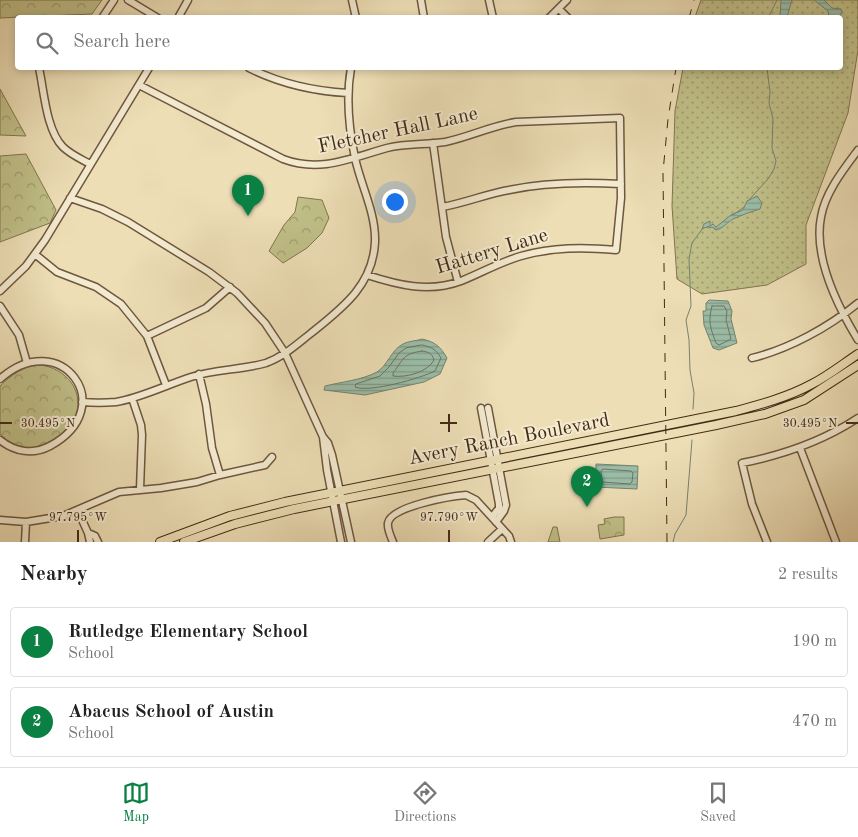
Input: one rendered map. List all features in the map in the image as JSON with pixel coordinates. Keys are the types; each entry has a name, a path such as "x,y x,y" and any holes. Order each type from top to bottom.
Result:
{"main road":[{"name":"Avery Ranch Boulevard","path":"160,542 230,516 331,492 736,412 768,402 813,384 858,354"},
{"name":"Avery Ranch Boulevard","path":"184,542 261,517 337,500 716,426 765,414 804,400 858,366"}],"street":[{"path":"104,15 114,0"},
{"path":"128,0 153,15"},
{"path":"180,15 188,0"},
{"path":"352,0 355,15"},
{"path":"421,0 424,15"},
{"path":"490,0 492,15"},
{"path":"552,15 567,0"},
{"path":"559,9 565,15"},
{"path":"39,70 50,124 57,139 63,147 90,164"},
{"path":"0,290 36,255 148,70"},
{"path":"254,70 281,82 299,87 348,93"},
{"path":"82,402 117,402 199,374 261,364 285,354 358,292 367,275 374,248 375,230 355,157 348,93 351,70"},
{"name":"Fletcher Hall Lane","path":"139,85 295,163 318,165 401,145 456,139 516,122 620,118"},
{"name":"Hattery Lane","path":"367,275 411,287 437,286 458,282 504,262 542,251 568,248 616,250 621,184 620,118"},
{"path":"433,143 449,252 458,282"},
{"path":"858,150 842,171 827,199 821,217 820,236 823,261 831,288 843,315 858,340"},
{"path":"442,207 523,187 582,183 621,184"},
{"path":"70,198 102,209 135,226 210,272 230,287 258,314 285,354 322,437 331,492 337,500 351,542"},
{"path":"36,255 57,272 96,287 115,299 133,317 147,336 166,385"},
{"path":"147,336 206,308 230,287"},
{"path":"752,358 763,356 806,337 843,315 858,303"},
{"path":"0,306 19,335 27,363"},
{"path":"0,379 14,368 44,360 67,370 76,380 82,394 80,416 74,428 46,448 34,451 21,451 0,440"},
{"path":"199,374 206,404 212,448 220,474"},
{"path":"132,398 141,425 142,435 140,489"},
{"path":"484,408 496,469 499,508 494,519"},
{"path":"767,542 752,504 742,463 770,458 800,448 857,421"},
{"path":"322,437 328,443 340,490 337,500 341,542"},
{"path":"800,448 836,542"},
{"path":"0,520 26,522 53,518 78,510 119,492 179,486 220,474 265,465 272,457"},
{"path":"392,542 388,524 389,520 409,506 466,496 476,500 509,536 511,542"},
{"path":"78,510 90,542"},
{"path":"25,542 26,522"},
{"path":"488,542 502,529"},
{"path":"88,533 95,536 98,542"}],"green space":[{"path":"0,0 102,0 92,14 15,15 15,17 0,18"},
{"path":"701,0 858,0 858,50 848,113 806,225 806,264 767,285 702,294 677,279 672,206 675,111 683,70 843,70 843,15 696,15"},
{"path":"0,89 26,136 0,135"},
{"path":"26,154 56,210 50,223 0,242 0,156"},
{"path":"298,197 322,200 329,218 322,233 307,248 283,263 269,251 284,225 295,212"},
{"path":"39,365 58,371 72,383 78,400 77,410 71,425 59,436 33,447 20,447 0,434 0,386 18,372 28,367"},
{"path":"624,517 624,535 600,539 598,525 605,524 604,519"},
{"path":"553,527 557,527 560,542 548,542"}],"water":[{"path":"781,0 792,0 788,15 780,15"},
{"path":"814,0 824,0 832,8 841,9 842,12 840,15 829,15 828,11"},
{"path":"757,196 762,203 760,209 733,219 719,229 709,228 709,226 702,229 704,224 710,221 710,226 713,224 716,227 731,215 743,210 747,201"},
{"path":"709,300 728,301 732,311 731,319 737,343 719,350 713,348 704,325 703,311 706,311 706,303"},
{"path":"422,339 437,345 447,358 440,374 424,382 365,395 324,390 325,386 358,379 377,372 403,344"},
{"path":"596,464 638,466 637,489 595,487"}],"waterway":[{"path":"770,15 777,0"},
{"path":"748,201 768,179 776,161 772,148 773,119 769,103 770,92 767,70"},
{"path":"733,215 744,207"},
{"path":"693,409 694,393 686,320 691,306 689,259 692,243 703,228"},
{"path":"673,542 675,534 686,515 692,440"}],"railway":[{"path":"690,15 694,0"},
{"path":"667,542 663,172 668,119 676,70"}],"place":[{"name":"Rutledge Elementary School","path":"248,216"},
{"name":"Abacus School of Austin","path":"587,507"}]}
